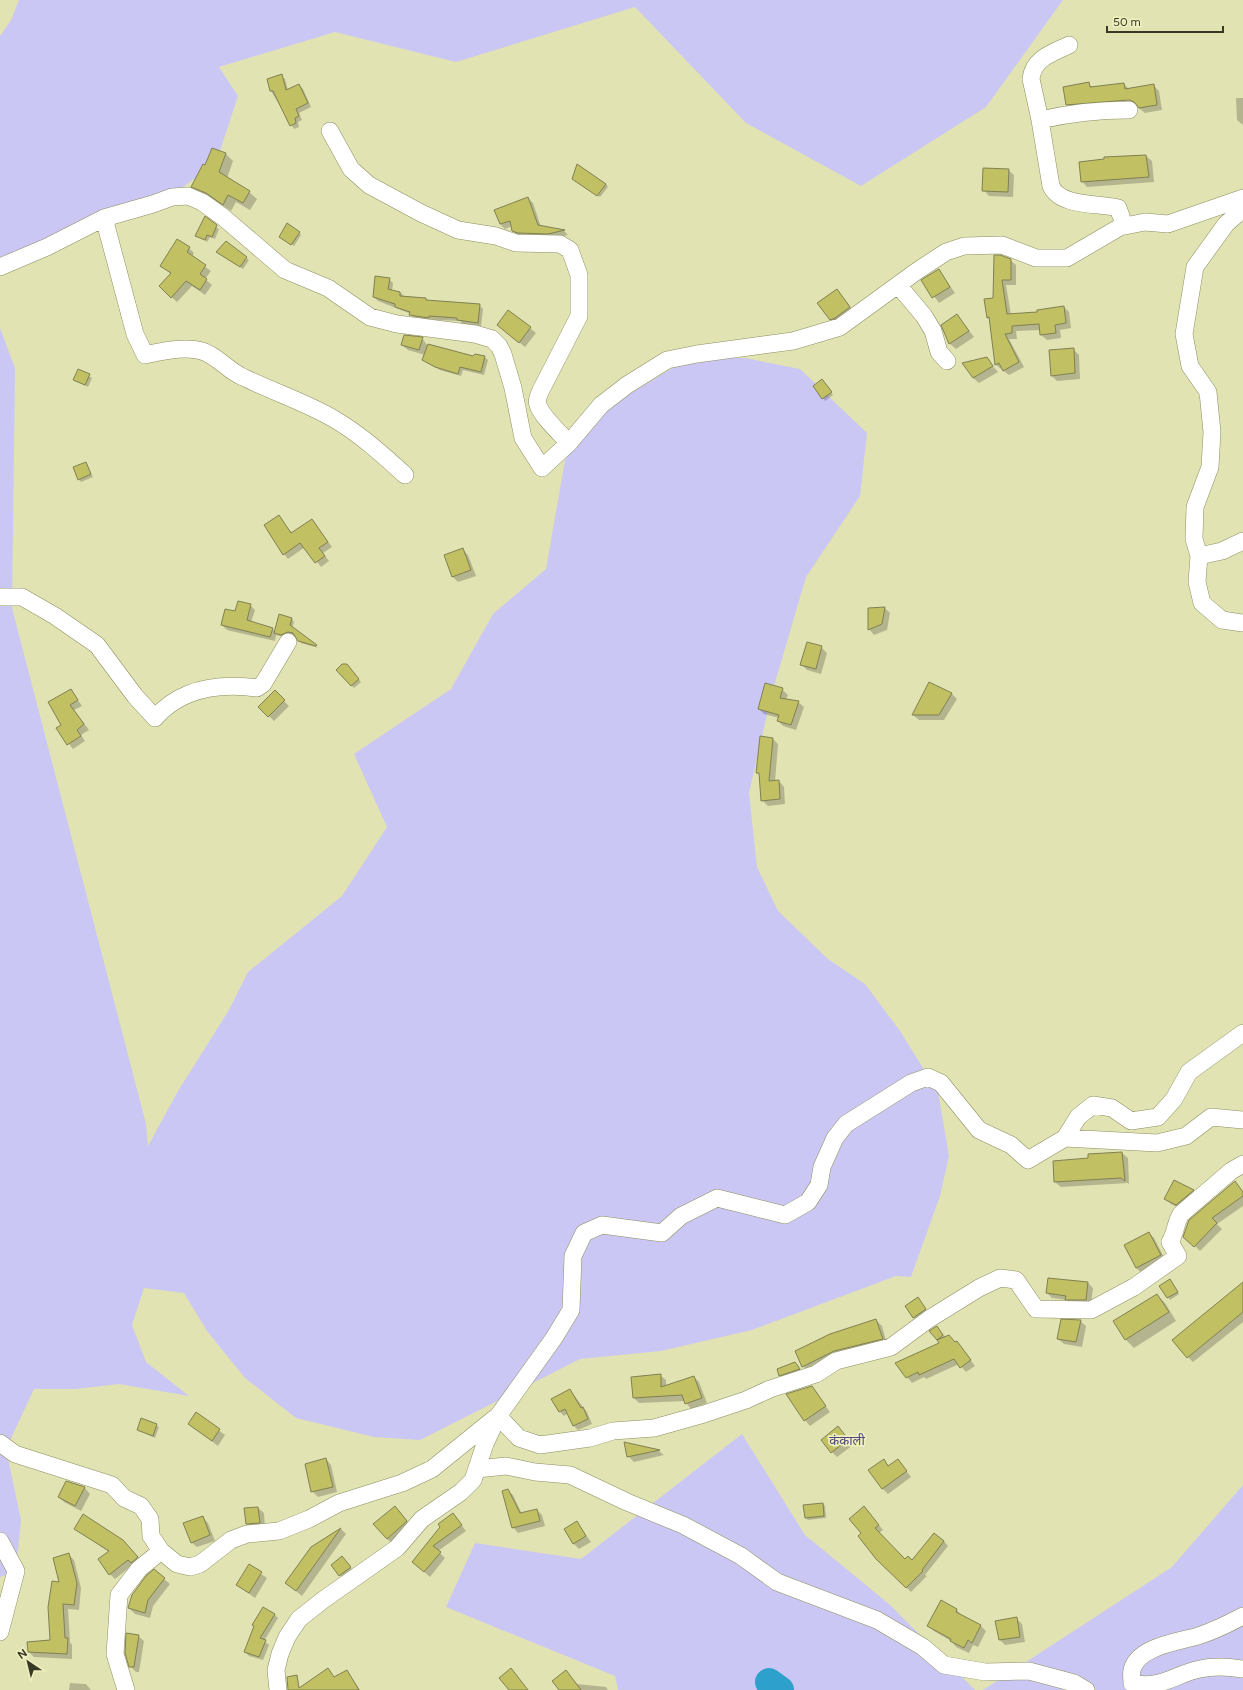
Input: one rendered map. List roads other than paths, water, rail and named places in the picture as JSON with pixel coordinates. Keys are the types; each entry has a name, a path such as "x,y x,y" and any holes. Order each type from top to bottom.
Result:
{"street":[{"path":"1069,46 1039,60 1031,73 1051,186 1058,196 1079,203 1106,205 1118,208 1121,216"},
{"path":"1040,120 1060,115 1101,110 1129,110"},
{"path":"330,131 350,169 369,185 421,213 458,230 496,236 516,243 560,244 570,250 579,275 579,316 538,397 538,404 542,412 569,443"},
{"path":"0,267 47,247 104,218 172,197 188,196 202,202 224,217 285,270 328,288 370,317 397,324 475,334 492,339 499,346 503,354 513,388 523,438 542,468 569,443 601,404 627,385 667,360 697,354 793,341 840,327 946,252 964,246 1002,245 1036,258 1067,258 1120,227 1145,222 1168,224 1243,198"},
{"path":"1243,209 1226,224 1195,267 1184,334 1190,366 1208,392 1212,432 1210,467 1195,507 1194,539 1199,556 1197,582 1202,603 1222,620 1243,623"},
{"path":"104,218 135,334 145,355 162,351 180,350 201,351 213,355 240,376 307,405 335,419 355,432 405,475"},
{"path":"898,285 924,316 933,331 939,352 947,361"},
{"path":"1199,556 1222,551 1243,541"},
{"path":"0,597 22,597 55,616 97,646 135,696 155,718 166,706 181,697 199,691 213,687 257,688 263,684 288,642"},
{"path":"278,1690 276,1670 280,1654 286,1637 299,1619 323,1600 397,1548 422,1519 461,1492 473,1480 485,1444 498,1416 554,1338 571,1310 573,1256 584,1233 602,1225 662,1233 681,1216 717,1198 785,1215 808,1202 819,1185 822,1167 835,1138 846,1124 911,1083 928,1077 942,1083 979,1130 1011,1145 1028,1160 1065,1138 1078,1117 1093,1105 1112,1108 1131,1121 1158,1116 1174,1099 1189,1072 1243,1033"},
{"path":"1065,1138 1157,1143 1186,1136 1211,1117 1243,1120"},
{"path":"498,1416 519,1438 540,1445 590,1438 613,1431 654,1428 704,1414 816,1374 836,1361 891,1347 941,1311 979,1288 1000,1278 1016,1280 1036,1309 1091,1310 1134,1287 1178,1256 1170,1242 1174,1236 1176,1222 1180,1214 1231,1171 1243,1164"},
{"path":"0,1443 16,1454 112,1485 124,1498 140,1506 150,1519 151,1536 161,1551 178,1564 190,1567 200,1564 231,1540 242,1536 279,1531 309,1519 339,1503 402,1483 432,1469 498,1416"},
{"path":"477,1469 506,1466 535,1472 570,1475 627,1502 683,1525 741,1556 777,1582 877,1620 923,1647 944,1665 985,1672 1029,1671 1074,1683 1086,1690"},
{"path":"0,1542 16,1571 0,1632"},
{"path":"126,1690 115,1654 119,1594 139,1569 161,1551"},
{"path":"1243,1616 1223,1627 1198,1636 1166,1644 1140,1658 1132,1669 1132,1683 1143,1688 1200,1669 1243,1669"}],"waterway":[{"path":"769,1682 780,1690"}],"district":[{"name":"कंकाली","path":"847,1440"}]}
